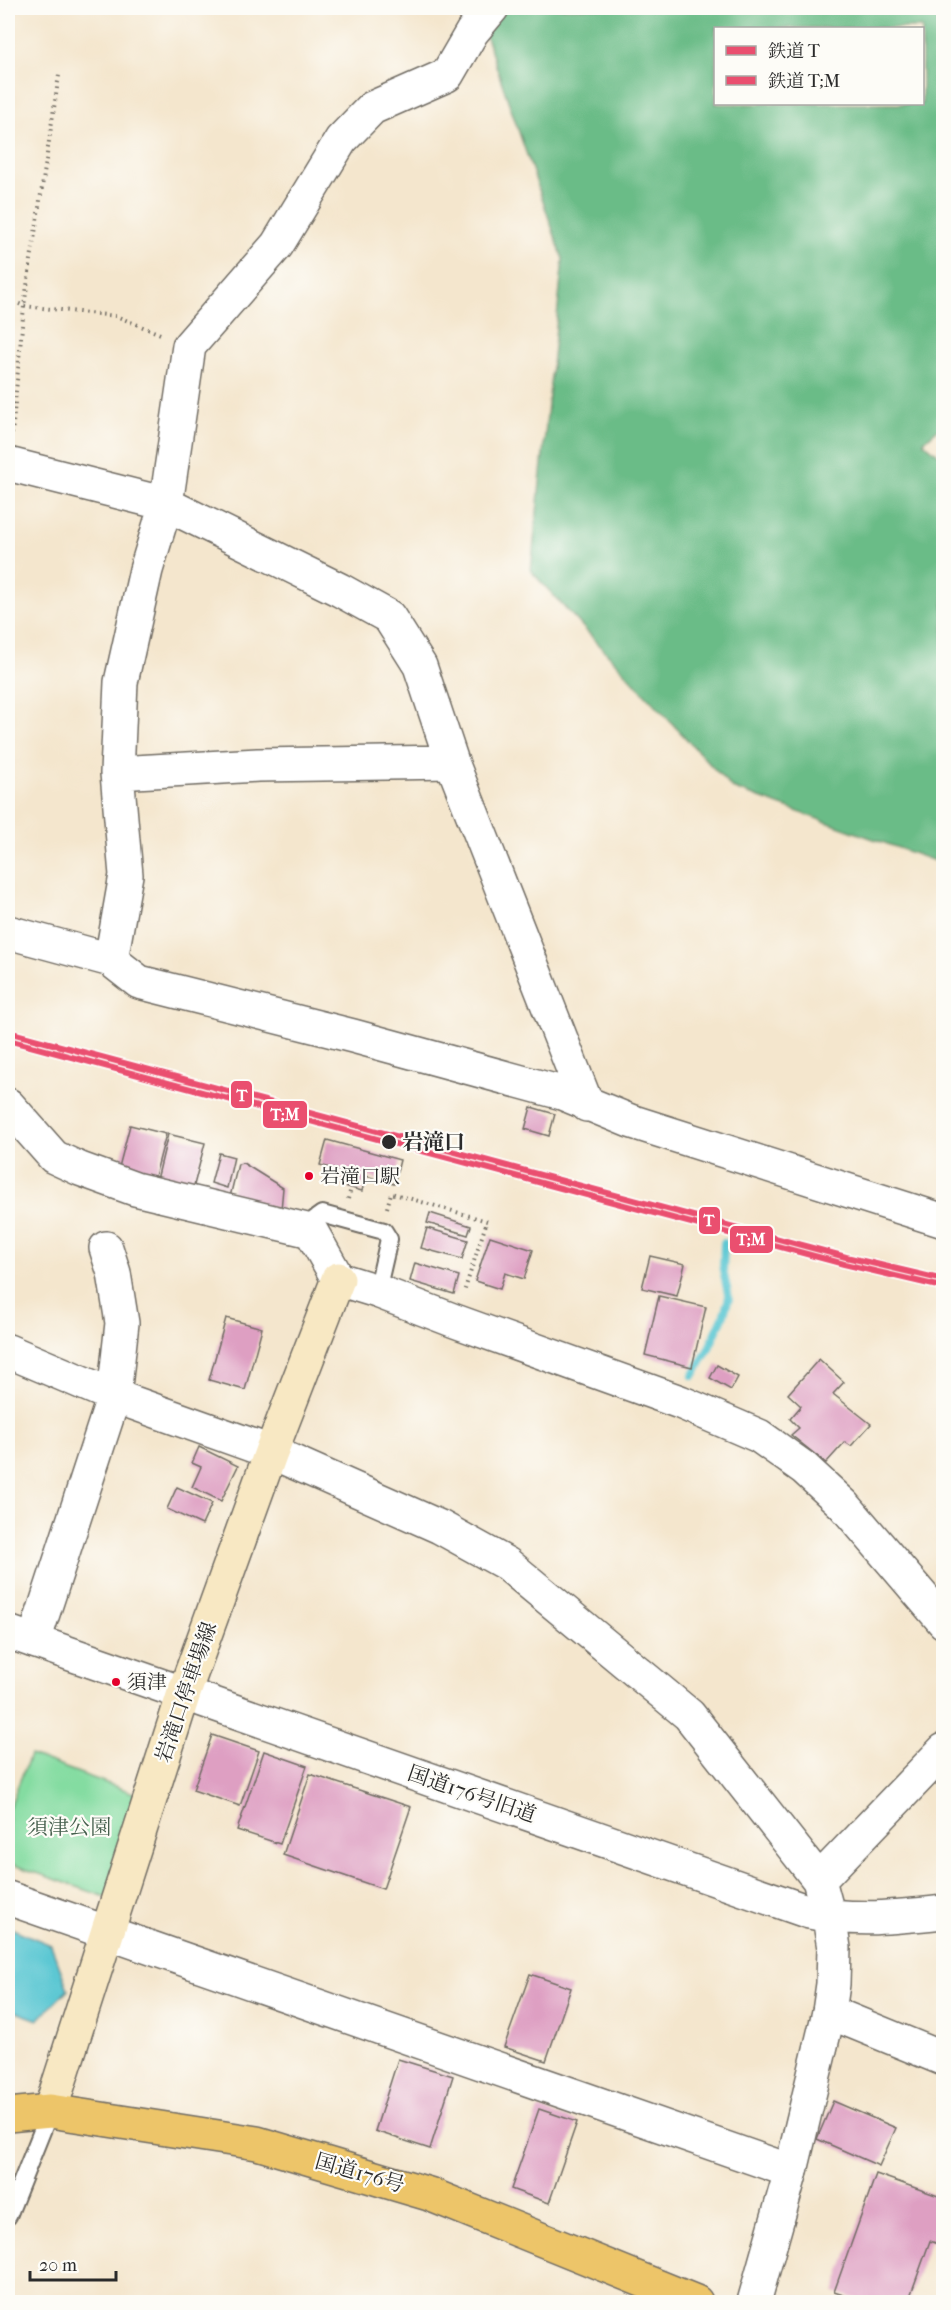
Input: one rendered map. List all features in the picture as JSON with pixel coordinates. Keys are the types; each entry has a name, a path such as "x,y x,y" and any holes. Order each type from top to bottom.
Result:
{"highway":[{"name":"国道176号","path":"8,2115 50,2111 257,2143 429,2193 696,2302"}],"main road":[{"name":"岩滝口停車場線","path":"50,2111 184,1693 271,1452 338,1279"}],"street":[{"path":"111,960 126,875 117,773 121,682 138,601 166,504 189,346 277,245 341,140 372,108 447,75 472,32 492,8"},
{"path":"8,464 166,504 340,590 389,617 420,666 452,762 587,1105"},
{"path":"117,773 258,765 452,762"},
{"path":"8,932 111,960 138,982 562,1093 587,1105 741,1157 944,1221"},
{"path":"8,1105 54,1157"},
{"path":"8,1144 54,1157 135,1189 311,1231 338,1279 377,1291 680,1402 759,1436 804,1468 844,1505 944,1622"},
{"path":"21,1636 114,1396 122,1323 114,1273 106,1248"},
{"path":"8,1352 114,1396 271,1452 440,1527 507,1564 689,1715 819,1880 834,1948 833,1984 829,2012 791,2171 754,2302"},
{"name":"国道176号旧道","path":"21,1636 809,1912 829,1917 876,1919 944,1912"},
{"path":"819,1880 944,1750"},
{"path":"8,1898 791,2171"},
{"path":"829,2012 944,2059"}],"lane":[{"path":"311,1231 315,1219 322,1214 384,1231 389,1239 377,1291"},
{"path":"8,2216 50,2111"}],"path":[{"path":"8,464 24,306 59,75"},
{"path":"8,299 24,306 116,316 189,346"}],"green space":[{"path":"476,8 943,8 944,424 923,442 944,459 943,864 732,788 531,571 563,259"},
{"name":"須津公園","path":"30,1755 139,1795 109,1898 8,1863 8,1811"}],"water":[{"path":"8,1927 51,1945 68,1989 38,2020 8,2009"}],"building":[{"path":"531,1107 555,1114 549,1136 525,1129"},
{"path":"130,1125 166,1134 154,1180 118,1171"},
{"path":"168,1134 205,1143 193,1189 157,1180"},
{"path":"327,1140 400,1160 394,1184 366,1176 362,1191 341,1185 344,1172 320,1165"},
{"path":"219,1153 234,1157 227,1188 211,1183"},
{"path":"243,1163 283,1188 281,1210 230,1197 238,1164"},
{"path":"430,1213 471,1226 468,1235 427,1223"},
{"path":"427,1228 468,1240 462,1259 421,1248"},
{"path":"490,1236 533,1250 524,1279 505,1273 500,1289 475,1281"},
{"path":"650,1256 685,1264 677,1296 642,1288"},
{"path":"415,1263 459,1276 454,1294 410,1281"},
{"path":"659,1296 706,1307 692,1367 645,1355"},
{"path":"226,1318 262,1328 245,1390 209,1380"},
{"path":"819,1359 844,1382 833,1394 871,1424 851,1446 845,1442 826,1463 791,1435 799,1428 790,1419 801,1406 788,1394"},
{"path":"717,1365 738,1377 731,1390 710,1378"},
{"path":"199,1447 238,1466 221,1501 192,1487 201,1467 192,1463"},
{"path":"177,1487 212,1503 202,1525 167,1509"},
{"path":"212,1735 259,1751 240,1806 193,1790"},
{"path":"264,1751 307,1766 280,1844 237,1830"},
{"path":"310,1774 411,1807 383,1889 283,1855"},
{"path":"530,1974 571,1988 546,2061 504,2047"},
{"path":"398,2059 453,2076 430,2149 375,2131"},
{"path":"833,2101 896,2128 879,2166 817,2139"},
{"path":"539,2109 577,2122 549,2203 511,2189"},
{"path":"876,2174 944,2198 944,2246 930,2241 908,2302 865,2302 834,2292"}],"waterway":[{"path":"693,1376 708,1350 729,1298 723,1270 724,1243"}],"rail line":[{"name":"T","path":"8,1032 846,1257 944,1280"},
{"name":"T;M","path":"8,1040 844,1264 942,1287"}],"place":[{"name":"岩滝口","path":"389,1142"},
{"name":"岩滝口駅","path":"309,1176"},
{"name":"須津","path":"116,1682"}]}
